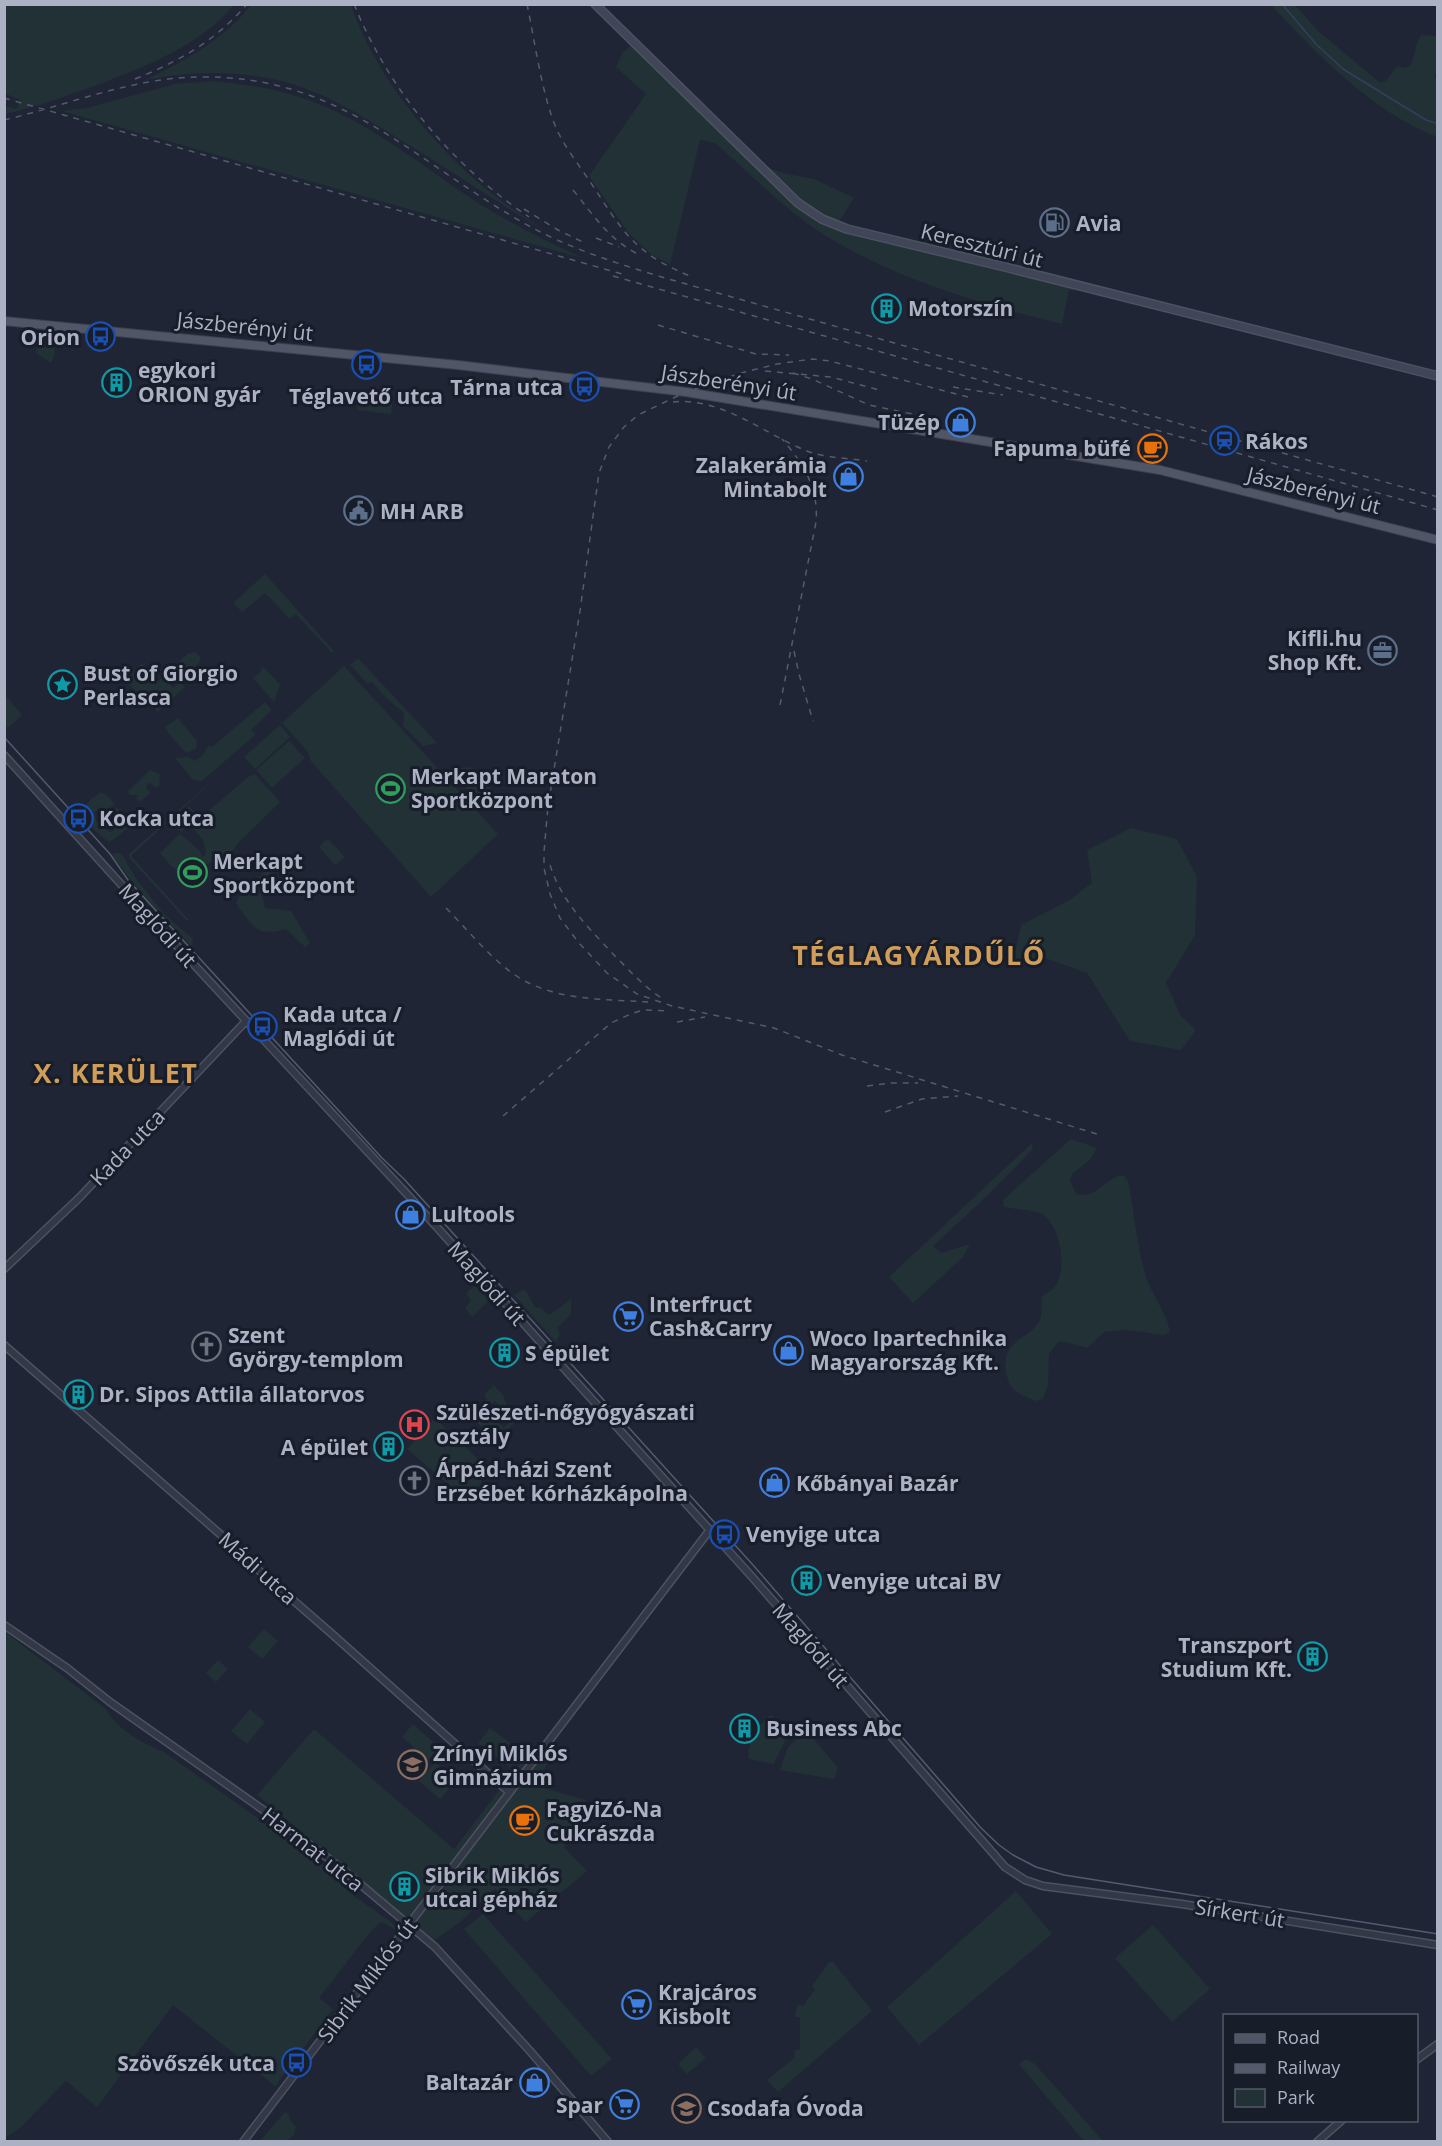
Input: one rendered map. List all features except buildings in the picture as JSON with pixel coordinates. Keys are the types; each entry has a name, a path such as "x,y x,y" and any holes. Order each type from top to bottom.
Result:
{"main road":[{"name":"Keresztúri út","path":"595,4 798,203 822,219 847,229 1015,269 1437,376"},
{"name":"Jászberényi út","path":"4,321 458,364 686,392 1160,470 1437,540"}],"street":[{"name":"Maglódi út","path":"4,755 406,1193 758,1585 992,1854 1005,1867 1019,1876 1043,1886"},
{"name":"Kada utca","path":"4,1269 79,1198 246,1021"},
{"name":"Mádi utca","path":"4,1345 213,1527 247,1560 509,1792"},
{"name":"Sibrik Miklós út","path":"243,2142 709,1531"},
{"name":"Harmat utca","path":"4,1625 278,1820 341,1868 441,1952 608,2142"},
{"name":"Sírkert út","path":"1043,1886 1182,1904 1437,1945"},
{"path":"1418,2058 1437,2043"},
{"path":"1317,2142 1341,2122"}],"green space":[{"path":"5,4 234,5 205,32 153,62 40,105 5,114 5,106 17,109 20,99 5,94"},
{"path":"251,5 351,5 372,52 415,117 450,156 478,182 547,232 369,120 341,104 297,85 263,77 230,73 196,73 145,80 216,39"},
{"path":"1271,5 1295,5 1317,30 1379,82 1386,81 1397,66 1404,68 1410,66 1421,35 1437,36 1437,71 1434,76 1437,78 1437,137 1413,126 1368,97 1327,62"},
{"path":"634,43 764,167 814,179 854,198 838,223 1085,290 1069,290 1062,324 970,299 908,277 850,250 823,234 781,202 715,143 700,140 670,264 652,255 628,232 589,176 646,94 616,67 623,52"},
{"path":"213,81 278,91 303,98 338,113 381,137 483,206 585,259 62,111 87,108 175,84"},
{"path":"48,329 53,336 55,346 51,363 36,353 39,335"},
{"path":"359,393 393,397 391,414 357,410"},
{"path":"265,574 334,651 332,653 296,614 290,619 265,593 242,612 233,603"},
{"path":"195,652 201,658 188,673 193,679 187,684 172,668 187,654"},
{"path":"358,658 437,743 423,746 403,726 404,713 372,682 367,683 350,665"},
{"path":"142,663 158,681 163,677 173,688 180,681 185,687 158,712 124,680"},
{"path":"344,666 498,834 431,897 310,760 308,752 282,723"},
{"path":"264,667 280,685 274,702 253,678"},
{"path":"5,695 22,715 8,728 5,725"},
{"path":"265,702 272,710 251,730 256,734 202,781 193,780 175,758 188,757 195,761 203,755 209,745 212,747"},
{"path":"178,718 197,741 196,749 186,753 165,727"},
{"path":"280,725 290,737 255,769 244,757"},
{"path":"289,741 305,758 272,788 256,770"},
{"path":"468,767 476,770 478,777 503,801 495,811 473,795 459,780 456,774 460,768"},
{"path":"150,770 160,774 159,787 147,784 146,788 151,793 139,802 136,799 138,795 130,795 128,791"},
{"path":"255,774 280,802 238,843 227,859 219,856 203,865 194,880 171,866 160,853 180,834 199,850 203,857 206,853 203,840 193,828 193,824 248,777"},
{"path":"205,787 131,856 190,921 186,920 129,858 129,854"},
{"path":"101,792 115,804 107,810 101,807 95,812 96,821 110,832 114,830 114,824 108,815 116,807 130,822 127,829 110,842 93,829 83,810 90,800"},
{"path":"189,806 198,817 181,832 171,822"},
{"path":"1131,828 1177,839 1197,877 1195,935 1166,983 1181,1016 1196,1030 1181,1050 1130,1041 1087,973 1045,958 1013,963 1021,925 1068,901 1092,883 1087,850"},
{"path":"326,840 330,841 345,857 335,865 319,847"},
{"path":"120,853 123,856 137,880 165,915 193,939 192,947 139,891 112,855"},
{"path":"266,870 272,874 261,891 265,908 291,911 310,943 305,947 286,929 268,932 256,928 236,903 238,898"},
{"path":"1071,1139 1097,1148 1090,1160 1072,1174 1070,1180 1076,1194 1089,1194 1110,1180 1123,1175 1128,1181 1146,1277 1170,1332 1164,1335 1126,1330 1104,1332 1087,1348 1058,1342 1049,1354 1048,1385 1043,1399 1036,1401 1011,1387 1006,1371 1006,1359 1012,1346 1040,1320 1042,1296 1054,1288 1061,1271 1060,1249 1058,1238 1049,1220 1042,1214 1004,1207 1003,1200"},
{"path":"1033,1142 1032,1150 933,1246 941,1253 970,1244 963,1257 913,1303 889,1277"},
{"path":"476,1287 489,1300 472,1317 465,1308 471,1301 466,1293"},
{"path":"525,1289 535,1307 541,1308 549,1315 571,1299 571,1314 557,1328 560,1334 556,1342 514,1295"},
{"path":"494,1385 503,1395 507,1406 505,1410 495,1401 486,1411 504,1428 510,1422 509,1419 513,1413 516,1421 496,1441 488,1434 475,1446 469,1441 482,1427 474,1420 471,1413 487,1399 484,1395"},
{"path":"435,1418 483,1464 481,1483 478,1487 455,1490 407,1449"},
{"path":"264,1629 278,1641 262,1659 248,1647"},
{"path":"5,1632 106,1709 124,1729 139,1740 164,1752 327,1867 351,1893 397,1927 395,1929 381,1922 371,1931 319,1998 333,2009 275,2086 173,2005 97,2107 66,2081 20,2128 5,2138"},
{"path":"218,1660 228,1669 216,1682 206,1673"},
{"path":"250,1709 265,1722 247,1744 231,1731"},
{"path":"771,1715 787,1729 774,1764 749,1759 749,1747 754,1734"},
{"path":"413,1724 440,1748 428,1760 402,1737"},
{"path":"490,1728 521,1751 510,1767 478,1743"},
{"path":"314,1729 454,1849 534,1745 550,1760 533,1785 586,1800 578,1825 564,1847 587,1871 526,1922 495,1889 459,1923 433,1941 257,1795"},
{"path":"806,1730 838,1768 834,1779 780,1770 788,1747"},
{"path":"435,1762 456,1781 440,1799 419,1781"},
{"path":"1016,1891 1052,1934 919,2045 887,2007"},
{"path":"483,1914 612,2059 591,2076 464,1929"},
{"path":"1153,1925 1210,1989 1172,2022 1115,1958"},
{"path":"829,1962 833,1962 872,2011 778,2092 767,2080 794,2058 795,2050 800,2050 800,2017 795,2017 796,2010 799,2004 803,2006 815,1989 812,1986"},
{"path":"696,2047 706,2058 687,2074 678,2064"},
{"path":"1026,2059 1035,2064 1103,2141 1084,2141 1019,2064"},
{"path":"285,2112 289,2114 290,2120 296,2127 294,2135 287,2141 260,2141"}],"waterway":[{"path":"1282,4 1316,44 1343,69 1426,120 1438,124"}],"tram line":[{"path":"4,737 110,854 128,880 382,1158 404,1179 753,1565 981,1828 999,1845 1036,1867 1064,1875 1438,1934"}],"railway":[{"path":"135,79 196,49 223,29 247,4"},
{"path":"354,4 385,67 426,124 474,174 529,217"},
{"path":"527,4 547,101 564,143 630,238 655,258 690,276"},
{"path":"4,120 101,93 175,78 249,80 293,90 333,105 371,125 522,222 556,240 628,267 1438,497"},
{"path":"4,98 622,274"},
{"path":"573,190 611,235 641,256"},
{"path":"524,209 558,230 587,244"},
{"path":"596,238 619,247"},
{"path":"613,276 1438,510"},
{"path":"658,325 756,354 789,355"},
{"path":"968,397 830,361 812,359 777,364 741,373 686,392 638,415 624,427 609,447 599,473 580,611 548,806 544,868 550,894 560,918 607,973 637,994 672,1006 774,1028 842,1055 1100,1135"},
{"path":"765,371 831,377 883,391"},
{"path":"793,373 812,379 869,405 917,415"},
{"path":"953,387 1003,395"},
{"path":"673,402 709,405 726,411 807,451 867,461"},
{"path":"780,705 816,522 815,498 808,477 797,457 782,439"},
{"path":"794,651 813,721"},
{"path":"550,865 569,903 586,925 639,980 665,1000"},
{"path":"446,908 496,960 530,984 579,997 648,1002"},
{"path":"503,1116 611,1023 644,1010 669,1011"},
{"path":"677,1022 705,1017"},
{"path":"867,1086 918,1083"},
{"path":"885,1112 922,1099 958,1096"}],"place":[{"name":"Avia","path":"1055,223"},
{"name":"Motorszín","path":"887,308"},
{"name":"Orion","path":"101,337"},
{"name":"Téglavető utca","path":"366,365"},
{"name":"egykori ORION gyár","path":"117,382"},
{"name":"Tárna utca","path":"584,387"},
{"name":"Tüzép","path":"961,422"},
{"name":"Rákos","path":"1224,441"},
{"name":"Fapuma büfé","path":"1152,448"},
{"name":"Zalakerámia Mintabolt","path":"848,477"},
{"name":"MH ARB","path":"359,511"},
{"name":"Kifli.hu Shop Kft.","path":"1383,650"},
{"name":"Bust of Giorgio Perlasca","path":"62,685"},
{"name":"Merkapt Maraton Sportközpont","path":"390,788"},
{"name":"Kocka utca","path":"78,818"},
{"name":"Merkapt Sportközpont","path":"192,873"},
{"name":"Kada utca / Maglódi út","path":"262,1026"},
{"name":"Lultools","path":"410,1214"},
{"name":"Interfruct Cash&Carry","path":"628,1316"},
{"name":"Szent György-templom","path":"207,1347"},
{"name":"Woco Ipartechnika Magyarország Kft.","path":"789,1350"},
{"name":"S épület","path":"504,1353"},
{"name":"Dr. Sipos Attila állatorvos","path":"78,1394"},
{"name":"Szülészeti-nőgyógyászati osztály","path":"415,1424"},
{"name":"A épület","path":"389,1447"},
{"name":"Árpád-házi Szent Erzsébet kórházkápolna","path":"415,1481"},
{"name":"Kőbányai Bazár","path":"775,1483"},
{"name":"Venyige utca","path":"725,1534"},
{"name":"Venyige utcai BV","path":"806,1581"},
{"name":"Transzport Studium Kft.","path":"1313,1657"},
{"name":"Business Abc","path":"745,1728"},
{"name":"Zrínyi Miklós Gimnázium","path":"412,1765"},
{"name":"FagyiZó-Na Cukrászda","path":"525,1821"},
{"name":"Sibrik Miklós utcai gépház","path":"404,1887"},
{"name":"Krajcáros Kisbolt","path":"637,2004"},
{"name":"Szövőszék utca","path":"296,2063"},
{"name":"Baltazár","path":"534,2082"},
{"name":"Spar","path":"624,2105"},
{"name":"Csodafa Óvoda","path":"686,2108"}],"district":[{"name":"TÉGLAGYÁRDŰLŐ","path":"919,954"},
{"name":"X. KERÜLET","path":"116,1072"}]}
